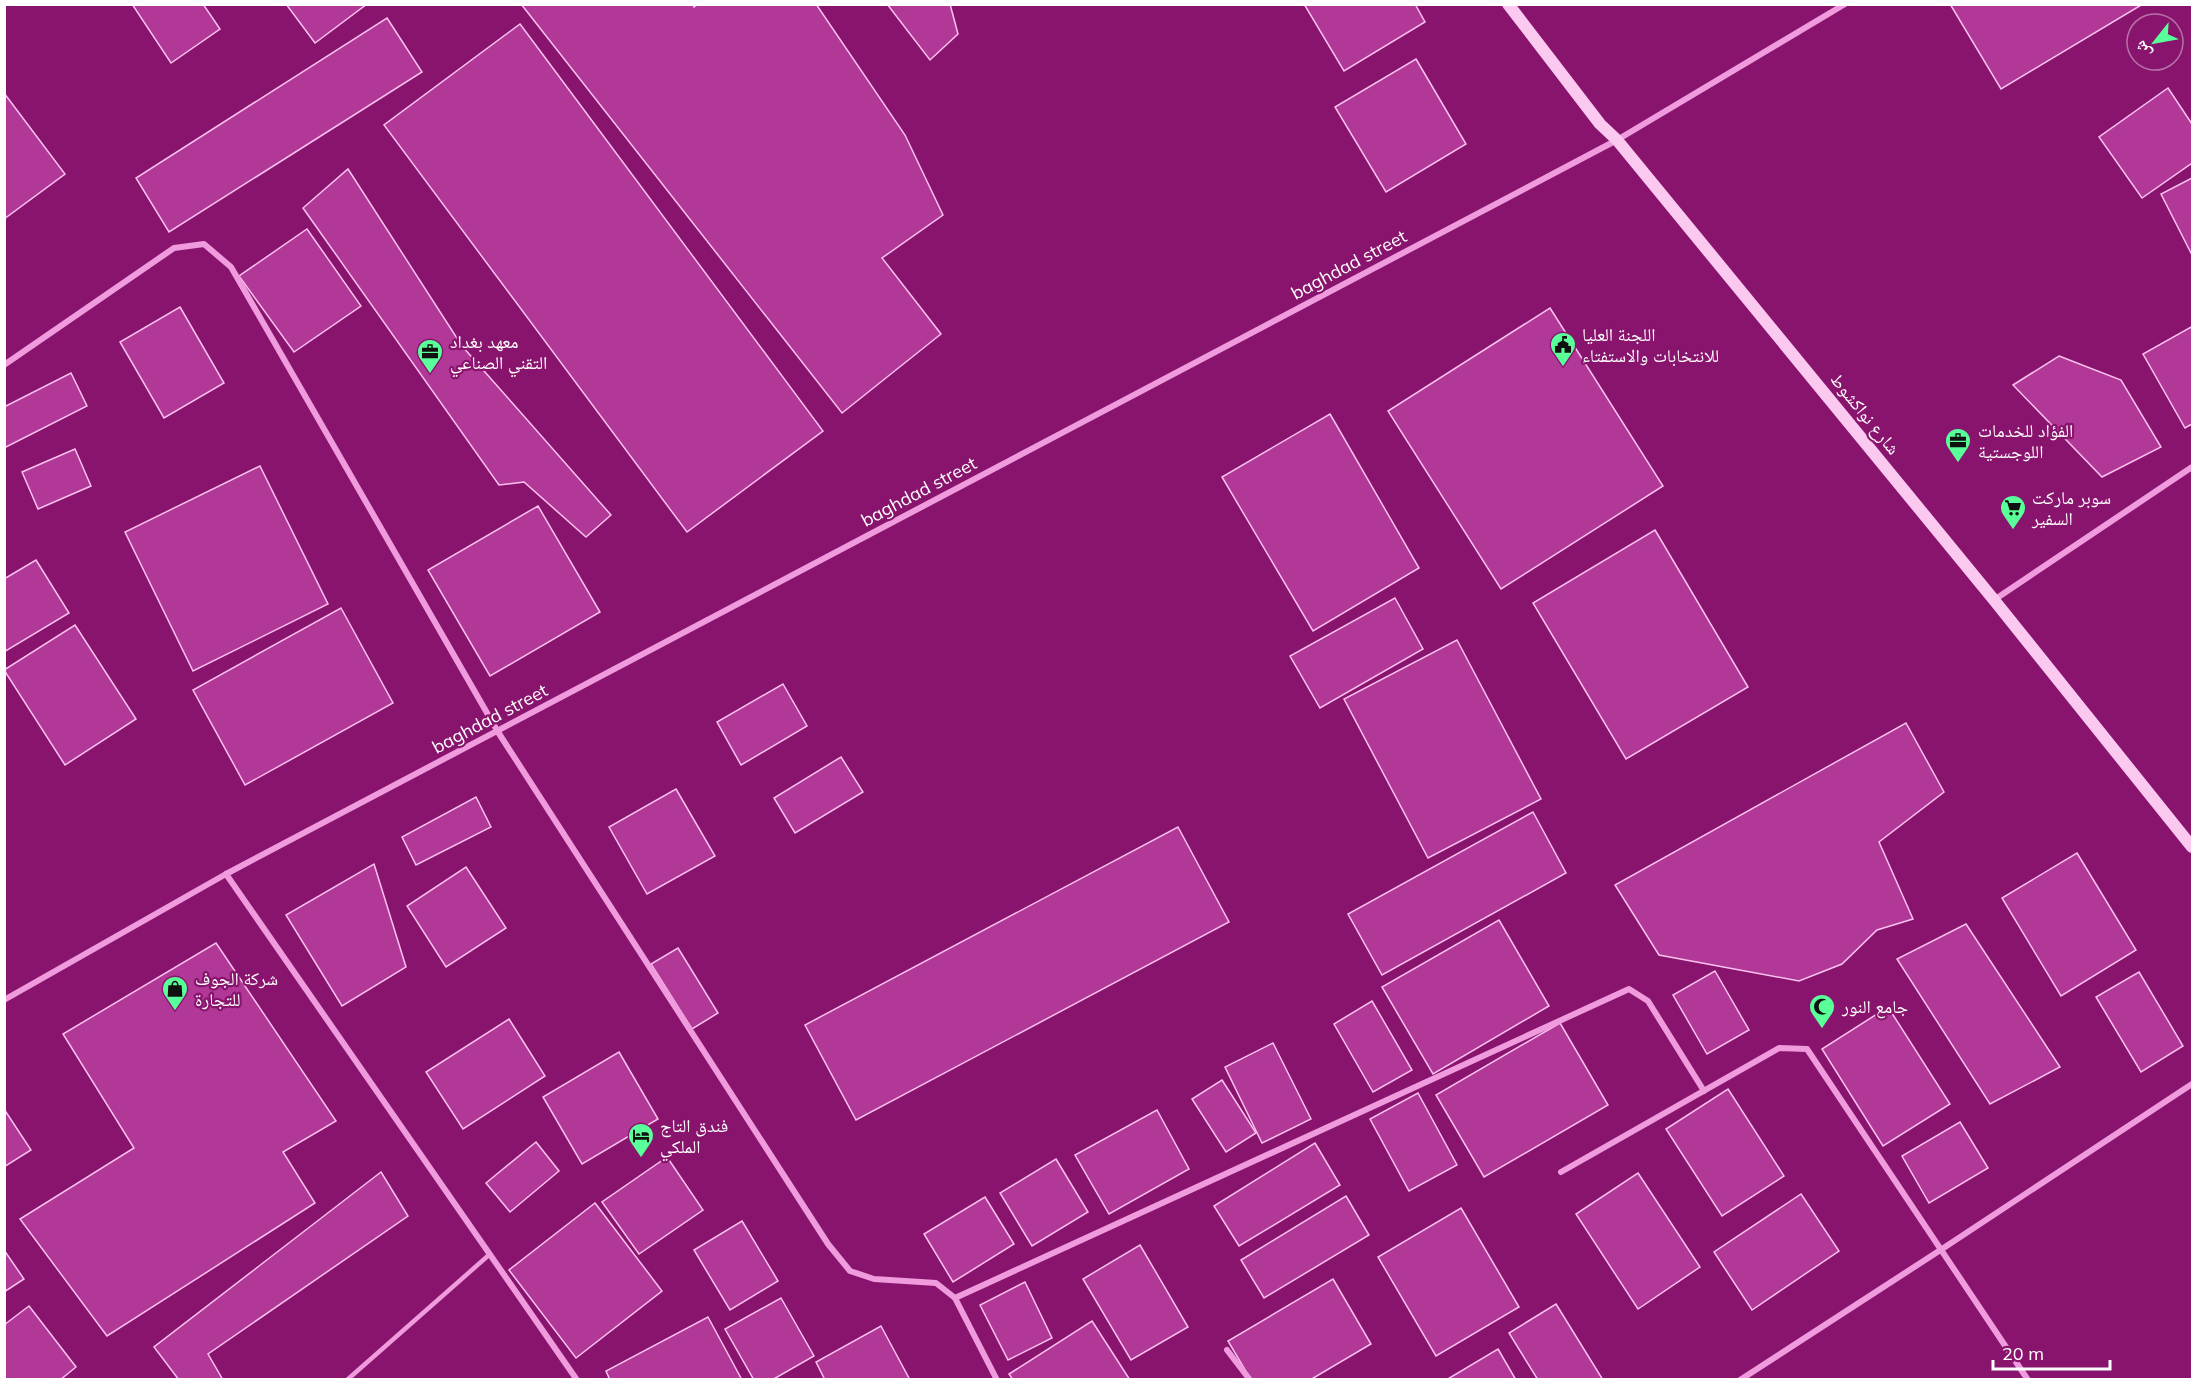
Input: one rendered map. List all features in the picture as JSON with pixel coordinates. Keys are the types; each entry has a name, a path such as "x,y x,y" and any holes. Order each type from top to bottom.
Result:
{"street":[{"name":"شارع نواكشوط","path":"1508,4 1600,124 1617,140 2193,847"},
{"name":"baghdad street","path":"4,1000 226,874 1617,140 1845,4"},
{"path":"4,365 174,248 204,244 231,267 498,732 828,1244 850,1271 874,1279 936,1283 955,1298 997,1380"},
{"path":"1994,600 2193,467"},
{"path":"226,874 577,1380"},
{"path":"955,1298 1629,989 1648,1001 1704,1091"},
{"path":"1562,1172 1779,1048 1807,1049 2028,1380"},
{"path":"1740,1380 2193,1084"},
{"path":"1227,1350 1250,1380"}],"lane":[{"path":"346,1380 490,1254"}],"building":[{"path":"132,4 203,4 220,29 171,63"},
{"path":"286,4 367,4 315,43"},
{"path":"521,4 693,4 694,7 698,4 816,4 905,135 943,215 882,258 941,334 842,413"},
{"path":"887,4 950,4 958,34 930,60"},
{"path":"1304,4 1415,4 1425,22 1344,71"},
{"path":"1950,4 2143,4 2130,12 2125,12 2125,15 2001,89"},
{"path":"387,18 422,72 169,232 136,178"},
{"path":"520,24 823,431 687,532 384,125"},
{"path":"1416,59 1466,144 1386,192 1335,107"},
{"path":"2168,88 2192,124 2192,163 2142,198 2099,137"},
{"path":"4,93 65,174 4,219"},
{"path":"348,169 462,346 611,515 586,537 524,482 499,485 303,208"},
{"path":"2192,178 2192,255 2161,194"},
{"path":"307,229 361,306 294,352 239,276"},
{"path":"180,307 224,383 164,418 120,342"},
{"path":"1550,308 1663,486 1501,589 1388,411"},
{"path":"2191,327 2192,424 2185,428 2143,354"},
{"path":"2059,356 2121,380 2161,447 2102,477 2013,385"},
{"path":"71,373 87,406 4,448 4,407"},
{"path":"1330,414 1419,568 1313,631 1222,477"},
{"path":"75,449 91,486 38,509 22,472"},
{"path":"260,466 328,604 193,671 125,532"},
{"path":"538,506 600,612 490,676 428,570"},
{"path":"1655,530 1748,687 1626,759 1533,603"},
{"path":"36,560 69,613 4,652 4,579"},
{"path":"1395,598 1423,649 1320,708 1290,656"},
{"path":"341,608 393,703 245,785 193,690"},
{"path":"75,625 136,719 65,765 4,670"},
{"path":"1457,640 1541,799 1428,858 1344,699"},
{"path":"783,684 807,726 741,765 717,722"},
{"path":"1906,723 1944,792 1879,842 1913,919 1877,930 1842,964 1799,981 1659,955 1615,885"},
{"path":"841,757 863,792 795,833 774,798"},
{"path":"676,789 715,856 647,894 609,827"},
{"path":"476,797 491,827 416,865 402,837"},
{"path":"1533,812 1566,873 1382,975 1348,914"},
{"path":"1178,827 1229,922 856,1120 805,1025"},
{"path":"2077,853 2136,950 2061,996 2002,898"},
{"path":"374,864 406,967 342,1006 286,915"},
{"path":"466,867 506,928 446,967 407,906"},
{"path":"1499,920 1549,1006 1433,1074 1382,987"},
{"path":"1966,924 2060,1067 1990,1104 1897,959"},
{"path":"216,943 336,1121 283,1152 315,1203 107,1336 20,1219 134,1148 63,1034"},
{"path":"678,948 718,1013 692,1029 651,964"},
{"path":"1715,971 1749,1030 1707,1054 1673,995"},
{"path":"2139,972 2183,1046 2141,1072 2096,997"},
{"path":"1372,1001 1412,1070 1373,1092 1334,1024"},
{"path":"1888,1007 1950,1104 1883,1146 1822,1049"},
{"path":"509,1019 545,1076 463,1129 426,1072"},
{"path":"1560,1023 1608,1105 1484,1177 1436,1095"},
{"path":"1273,1043 1311,1119 1262,1143 1225,1067"},
{"path":"619,1052 658,1119 582,1164 543,1097"},
{"path":"1222,1080 1256,1133 1226,1152 1192,1099"},
{"path":"1728,1089 1784,1176 1722,1216 1666,1129"},
{"path":"1418,1093 1457,1165 1409,1191 1370,1119"},
{"path":"4,1109 31,1150 4,1167"},
{"path":"1157,1110 1189,1169 1109,1214 1075,1155"},
{"path":"1960,1122 1988,1168 1929,1203 1902,1156"},
{"path":"536,1142 559,1171 510,1212 486,1183"},
{"path":"1315,1143 1340,1185 1239,1246 1214,1206"},
{"path":"667,1157 703,1210 639,1254 602,1202"},
{"path":"1056,1159 1088,1212 1032,1246 1000,1193"},
{"path":"381,1172 408,1216 208,1354 223,1380 179,1380 154,1347"},
{"path":"1638,1173 1700,1267 1638,1309 1576,1214"},
{"path":"1801,1194 1839,1251 1752,1310 1714,1252"},
{"path":"1346,1196 1369,1235 1264,1298 1241,1260"},
{"path":"985,1197 1014,1244 953,1282 924,1234"},
{"path":"595,1203 662,1291 576,1358 509,1270"},
{"path":"1461,1208 1519,1307 1436,1356 1378,1257"},
{"path":"742,1221 778,1281 730,1310 694,1250"},
{"path":"1140,1245 1188,1327 1131,1360 1083,1279"},
{"path":"4,1250 24,1279 4,1292"},
{"path":"1333,1279 1371,1344 1310,1380 1251,1380 1228,1341"},
{"path":"1025,1282 1052,1338 1008,1360 980,1305"},
{"path":"781,1298 814,1356 772,1380 754,1380 725,1329"},
{"path":"1556,1304 1603,1380 1538,1380 1509,1333"},
{"path":"29,1306 76,1367 60,1380 4,1380 4,1325"},
{"path":"708,1317 742,1380 610,1380 606,1371"},
{"path":"1092,1321 1130,1380 1013,1380 1009,1374"},
{"path":"881,1326 910,1380 825,1380 816,1362"},
{"path":"1498,1349 1516,1380 1446,1380"}],"place":[{"name":"اللجنة العليا للانتخابات والاستفتاء","path":"1563,368"},
{"name":"معهد بغداد التقني الصناعي","path":"430,375"},
{"name":"الفؤاد للخدمات اللوجستية","path":"1958,464"},
{"name":"سوبر ماركت السفير","path":"2013,531"},
{"name":"شركة الجوف للتجارة","path":"175,1012"},
{"name":"جامع النور","path":"1822,1030"},
{"name":"فندق التاج الملكي","path":"641,1159"}]}
